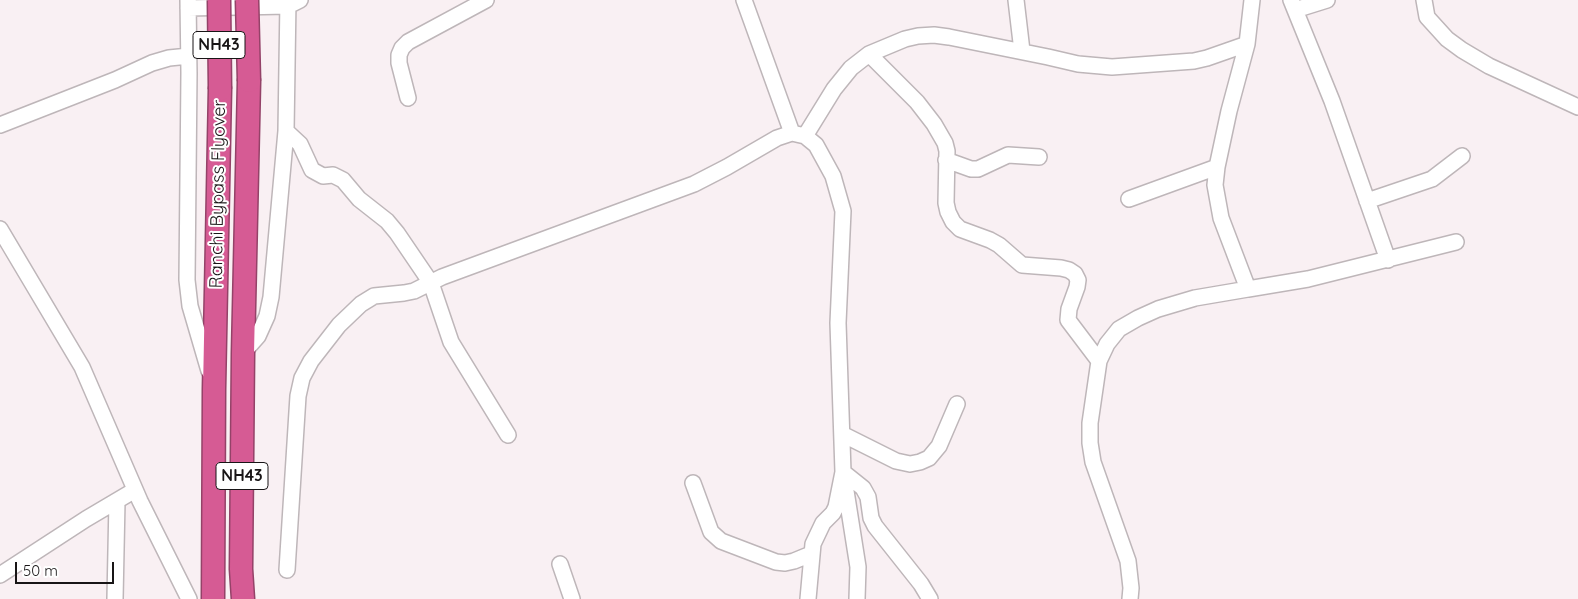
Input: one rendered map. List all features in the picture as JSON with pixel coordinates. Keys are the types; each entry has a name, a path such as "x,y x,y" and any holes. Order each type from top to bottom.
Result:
{"highway":[{"name":"Ranchi Bypass Flyover","path":"214,389 220,89 219,0"},
{"name":"Ranchi Bypass Flyover","path":"243,353 249,81 247,0"},
{"name":"NH43","path":"243,353 241,569 243,599"},
{"name":"NH43","path":"213,599 214,389"}],"street":[{"path":"408,98 399,63 399,55 402,48 408,42 486,0"},
{"path":"744,0 799,135 816,145 826,160 838,190 843,211 838,322 843,472 858,567 857,599"},
{"path":"1016,0 1022,52"},
{"path":"1248,289 1221,218 1215,185 1228,111 1247,44 1252,0"},
{"path":"1327,0 1293,5 1332,101 1388,260"},
{"path":"1424,0 1427,17 1447,39 1462,50 1489,66 1578,107"},
{"path":"214,389 190,306 187,280 188,4 292,2 286,131 269,307 258,336 243,353"},
{"path":"287,570 298,396 306,369 339,325 360,304 374,296 404,293 442,277 694,184 776,138 799,135 841,78 868,54 905,39 934,35 1078,64 1112,67 1194,61 1247,44"},
{"path":"868,54 906,90 934,124 945,143 946,193 948,212 953,222 960,229 999,245 1022,265 1061,268 1075,274 1078,280 1077,287 1068,309 1068,320 1098,361"},
{"path":"0,125 115,80 152,63 189,56"},
{"path":"286,131 300,144 312,170 318,174 333,175 343,180 359,199 392,226 431,283 451,342 508,435"},
{"path":"946,160 971,169 978,168 1008,155 1039,157"},
{"path":"1367,201 1432,179 1462,156"},
{"path":"1129,199 1217,167"},
{"path":"0,229 82,367 135,490 189,599"},
{"path":"1130,599 1131,588 1128,561 1093,462 1090,423 1098,361 1107,344 1120,329 1138,318 1195,298 1308,279 1456,242"},
{"path":"842,434 896,461 910,464 920,462 929,458 939,446 957,404"},
{"path":"808,599 811,554 816,535 836,507 843,472"},
{"path":"843,472 863,488 868,497 875,526 921,584 930,599"},
{"path":"692,483 711,532 721,541 776,562 794,561 811,554"},
{"path":"0,575 86,519 135,490"},
{"path":"115,599 117,501"},
{"path":"560,564 572,599"}]}
